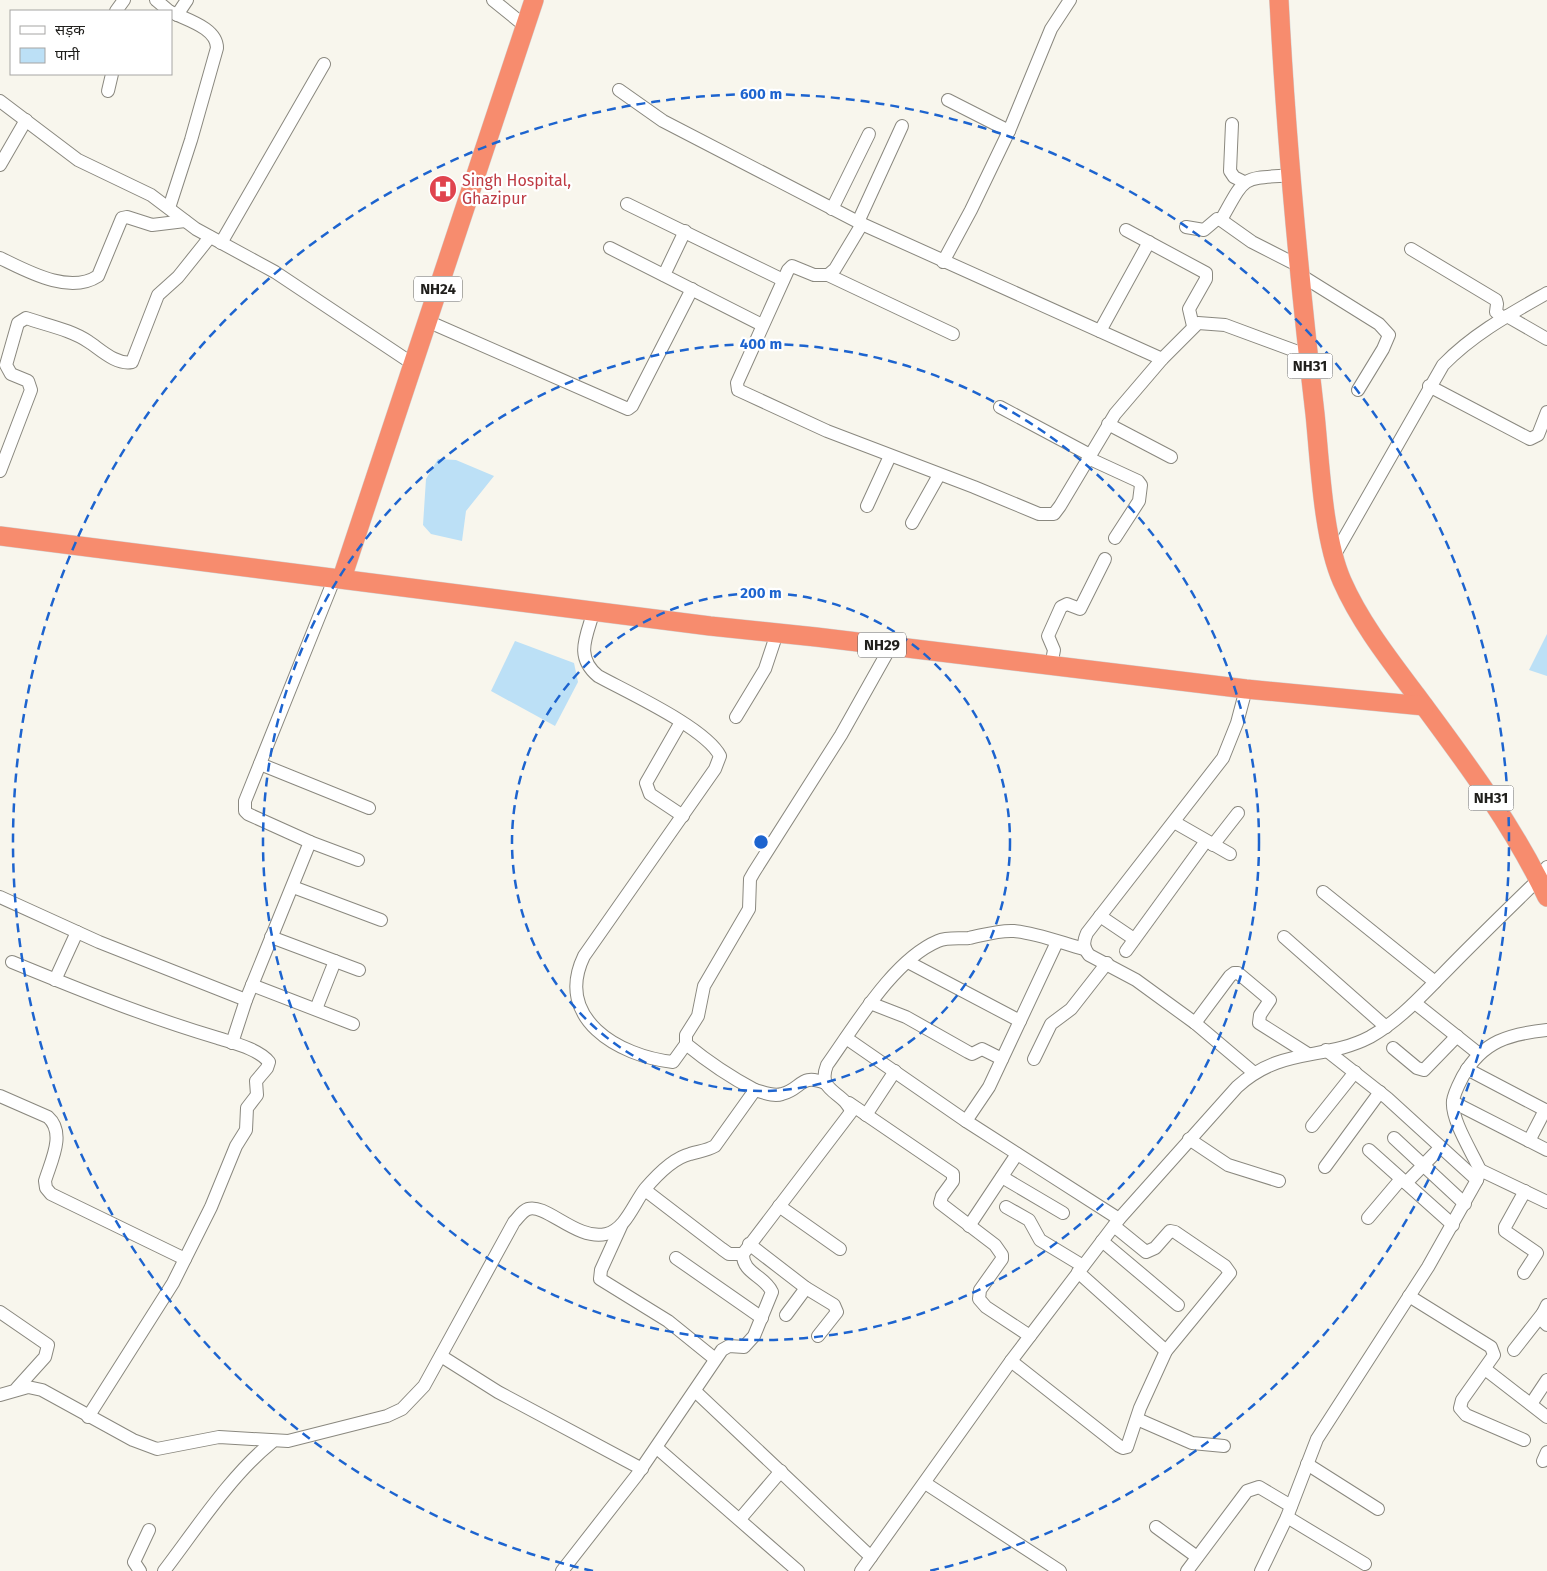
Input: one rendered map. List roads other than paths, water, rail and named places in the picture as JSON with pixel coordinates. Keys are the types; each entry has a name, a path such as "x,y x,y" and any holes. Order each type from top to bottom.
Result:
{"highway":[{"name":"NH24","path":"338,578 413,364 534,0"},
{"name":"NH31","path":"1280,0 1283,79 1309,356 1326,508 1334,556 1350,598 1375,638 1495,802 1543,873 1547,897"},
{"path":"0,536 338,578"},
{"name":"NH29","path":"338,578 1246,689 1424,706"}],"street":[{"path":"156,0 168,10"},
{"path":"169,208 192,140 217,48 215,37 209,32 172,13 186,0"},
{"path":"493,0 525,26"},
{"path":"943,262 971,210 1009,131 1051,29 1070,0"},
{"path":"0,471 31,390 28,381 11,374 6,365 18,323 26,318 80,337 106,354 127,363 132,362 158,295 215,240 324,64"},
{"path":"108,90 112,75"},
{"path":"619,90 663,121 860,223 1162,359"},
{"path":"948,100 1009,131"},
{"path":"0,101 78,160 151,195 185,221 215,240 275,272 413,364"},
{"path":"0,165 26,120"},
{"path":"1232,124 1230,171 1234,177 1244,182"},
{"path":"828,275 835,269 860,223 902,126"},
{"path":"832,209 868,134"},
{"path":"1221,220 1244,182 1252,178 1292,175"},
{"path":"626,204 783,280"},
{"path":"0,258 56,281 80,283 98,276 122,218 127,217 152,225 185,221"},
{"path":"1186,227 1204,230 1217,219 1221,220 1379,324 1389,335 1358,390"},
{"path":"1126,230 1206,272 1207,275 1190,309 1193,326"},
{"path":"664,275 685,231"},
{"path":"1100,331 1149,242"},
{"path":"610,248 762,325"},
{"path":"1411,249 1496,300 1496,312 1547,339"},
{"path":"953,334 828,275 814,275 792,266 783,280 762,325 737,383 738,390 827,431 1047,516 1054,514 1060,506 1108,424 1162,359 1193,326 1203,322 1225,325 1309,356"},
{"path":"427,321 628,409 641,390 692,289"},
{"path":"1334,556 1429,386 1443,365 1460,348 1505,317 1547,293"},
{"path":"1429,386 1530,439 1538,435 1547,412"},
{"path":"1000,408 1089,457 1138,481 1142,489 1139,501 1115,538"},
{"path":"1108,424 1171,457"},
{"path":"867,506 890,456"},
{"path":"912,523 939,475"},
{"path":"1051,666 1054,650 1048,636 1061,607 1067,604 1080,609 1105,559"},
{"path":"338,578 245,801 245,811 310,842 358,860"},
{"path":"594,610 584,649 585,661 590,670 681,722 708,742 720,756 715,769 683,816 594,940 577,970 575,981 576,994 584,1016 599,1033 622,1047 673,1062 686,1044 686,1034 698,1016 704,986 748,909 750,880 754,872 841,734 891,646"},
{"path":"736,718 765,669 778,633"},
{"path":"1246,689 1237,723 1223,758 1086,933 1083,941 1084,948 1089,955 1136,980 1195,1023 1253,1072"},
{"path":"681,722 646,783 650,794 683,816"},
{"path":"260,764 369,808"},
{"path":"1126,950 1209,843 1238,813"},
{"path":"1174,822 1230,854"},
{"path":"232,1043 246,1000 310,842"},
{"path":"861,1571 1011,1361 1116,1222 1189,1139 1253,1072 1283,1059 1326,1050 1368,1038 1386,1027 1415,1002 1543,873"},
{"path":"293,887 381,920"},
{"path":"1324,892 1435,982"},
{"path":"0,897 76,932 246,1000"},
{"path":"1100,916 1134,939"},
{"path":"825,1083 823,1074 827,1065 870,1003 908,962 925,947 941,940 961,939 1000,931 1016,932 1084,948"},
{"path":"55,980 76,932"},
{"path":"1284,936 1386,1027"},
{"path":"271,938 359,970"},
{"path":"966,1121 989,1087 1056,942"},
{"path":"316,1010 335,961"},
{"path":"12,962 141,1014 232,1043 262,1055 269,1062 267,1068 258,1077 256,1084 257,1095 245,1112 246,1130 236,1146 211,1208 185,1259 142,1336 88,1417"},
{"path":"908,962 1020,1021"},
{"path":"1034,1059 1051,1024 1071,1009 1107,963"},
{"path":"1195,1023 1230,976 1238,973 1270,1000 1260,1015 1259,1023 1308,1054"},
{"path":"252,985 354,1024"},
{"path":"1415,1002 1479,1054"},
{"path":"870,1003 906,1017 972,1054 982,1049 1002,1059"},
{"path":"1264,1570 1317,1439 1328,1419 1410,1296 1465,1204 1479,1175 1456,1119 1453,1102 1458,1087 1467,1070 1479,1054 1492,1043 1509,1037 1547,1030"},
{"path":"1393,1048 1417,1068 1424,1070 1456,1036"},
{"path":"846,1038 1116,1222 1146,1252 1155,1248 1170,1232 1175,1232 1225,1266 1230,1273 1166,1351 1137,1419 1130,1443 1123,1448 1011,1361"},
{"path":"686,1044 722,1073 755,1090 776,1096 790,1092 808,1079 825,1083 849,1103 953,1174 954,1181 942,1196 940,1203 1000,1249 1002,1254 1002,1259 980,1290 979,1299 986,1306 1030,1336"},
{"path":"1326,1050 1380,1092 1440,1148 1479,1175 1525,1191 1547,1202"},
{"path":"1467,1070 1546,1110 1529,1141"},
{"path":"866,1115 895,1071"},
{"path":"1312,1126 1355,1072"},
{"path":"715,1359 668,1321 600,1279 601,1270 621,1225 644,1190 656,1177 682,1157 708,1151 715,1146 755,1090"},
{"path":"1325,1167 1380,1092"},
{"path":"0,1096 48,1118 54,1123 57,1138 45,1181 46,1188 51,1194 185,1259"},
{"path":"1453,1102 1547,1150"},
{"path":"562,1571 642,1469 722,1350 729,1346 744,1347 750,1342 772,1292 764,1281 746,1268 742,1262 746,1249 847,1120 851,1112 849,1103"},
{"path":"1394,1138 1465,1204"},
{"path":"1189,1139 1228,1165 1279,1181"},
{"path":"1368,1218 1403,1181 1440,1148"},
{"path":"1369,1150 1453,1225"},
{"path":"970,1226 1017,1154"},
{"path":"1002,1177 1063,1213"},
{"path":"644,1190 729,1254 746,1249 837,1309 834,1317 818,1336"},
{"path":"1524,1273 1536,1254 1534,1250 1507,1235 1504,1231 1525,1191"},
{"path":"779,1206 840,1249"},
{"path":"1006,1207 1029,1220 1040,1240 1080,1269 1166,1351"},
{"path":"0,1395 17,1388 28,1387 42,1390 140,1444 157,1449 220,1437 272,1442 296,1440 387,1416 402,1409 424,1386 514,1222 522,1213 530,1208 540,1210 590,1235 605,1235 621,1225"},
{"path":"1102,1241 1178,1305"},
{"path":"676,1258 762,1318"},
{"path":"786,1315 806,1288"},
{"path":"1410,1296 1491,1347 1494,1355 1462,1400 1462,1412 1524,1440"},
{"path":"0,1312 48,1345 45,1356 17,1388"},
{"path":"1514,1350 1545,1314"},
{"path":"441,1356 498,1392 642,1469"},
{"path":"1485,1369 1547,1417"},
{"path":"1531,1404 1547,1380"},
{"path":"695,1391 871,1557"},
{"path":"1137,1419 1192,1443 1224,1446"},
{"path":"164,1571 238,1476 272,1442"},
{"path":"657,1448 798,1571"},
{"path":"1307,1464 1378,1510"},
{"path":"740,1519 781,1471"},
{"path":"925,1483 1060,1571"},
{"path":"1187,1571 1241,1497 1253,1488 1259,1487 1289,1511 1365,1564"},
{"path":"1156,1527 1197,1557"},
{"path":"140,1571 134,1562 150,1530"}],"water":[{"path":"438,459 456,460 494,476 466,511 462,541 431,534 423,525 426,479"},
{"path":"1547,634 1547,676 1529,670"},
{"path":"515,641 574,663 578,682 555,726 491,691"}],"place":[{"name":"Singh Hospital, Ghazipur","path":"443,189"}]}
